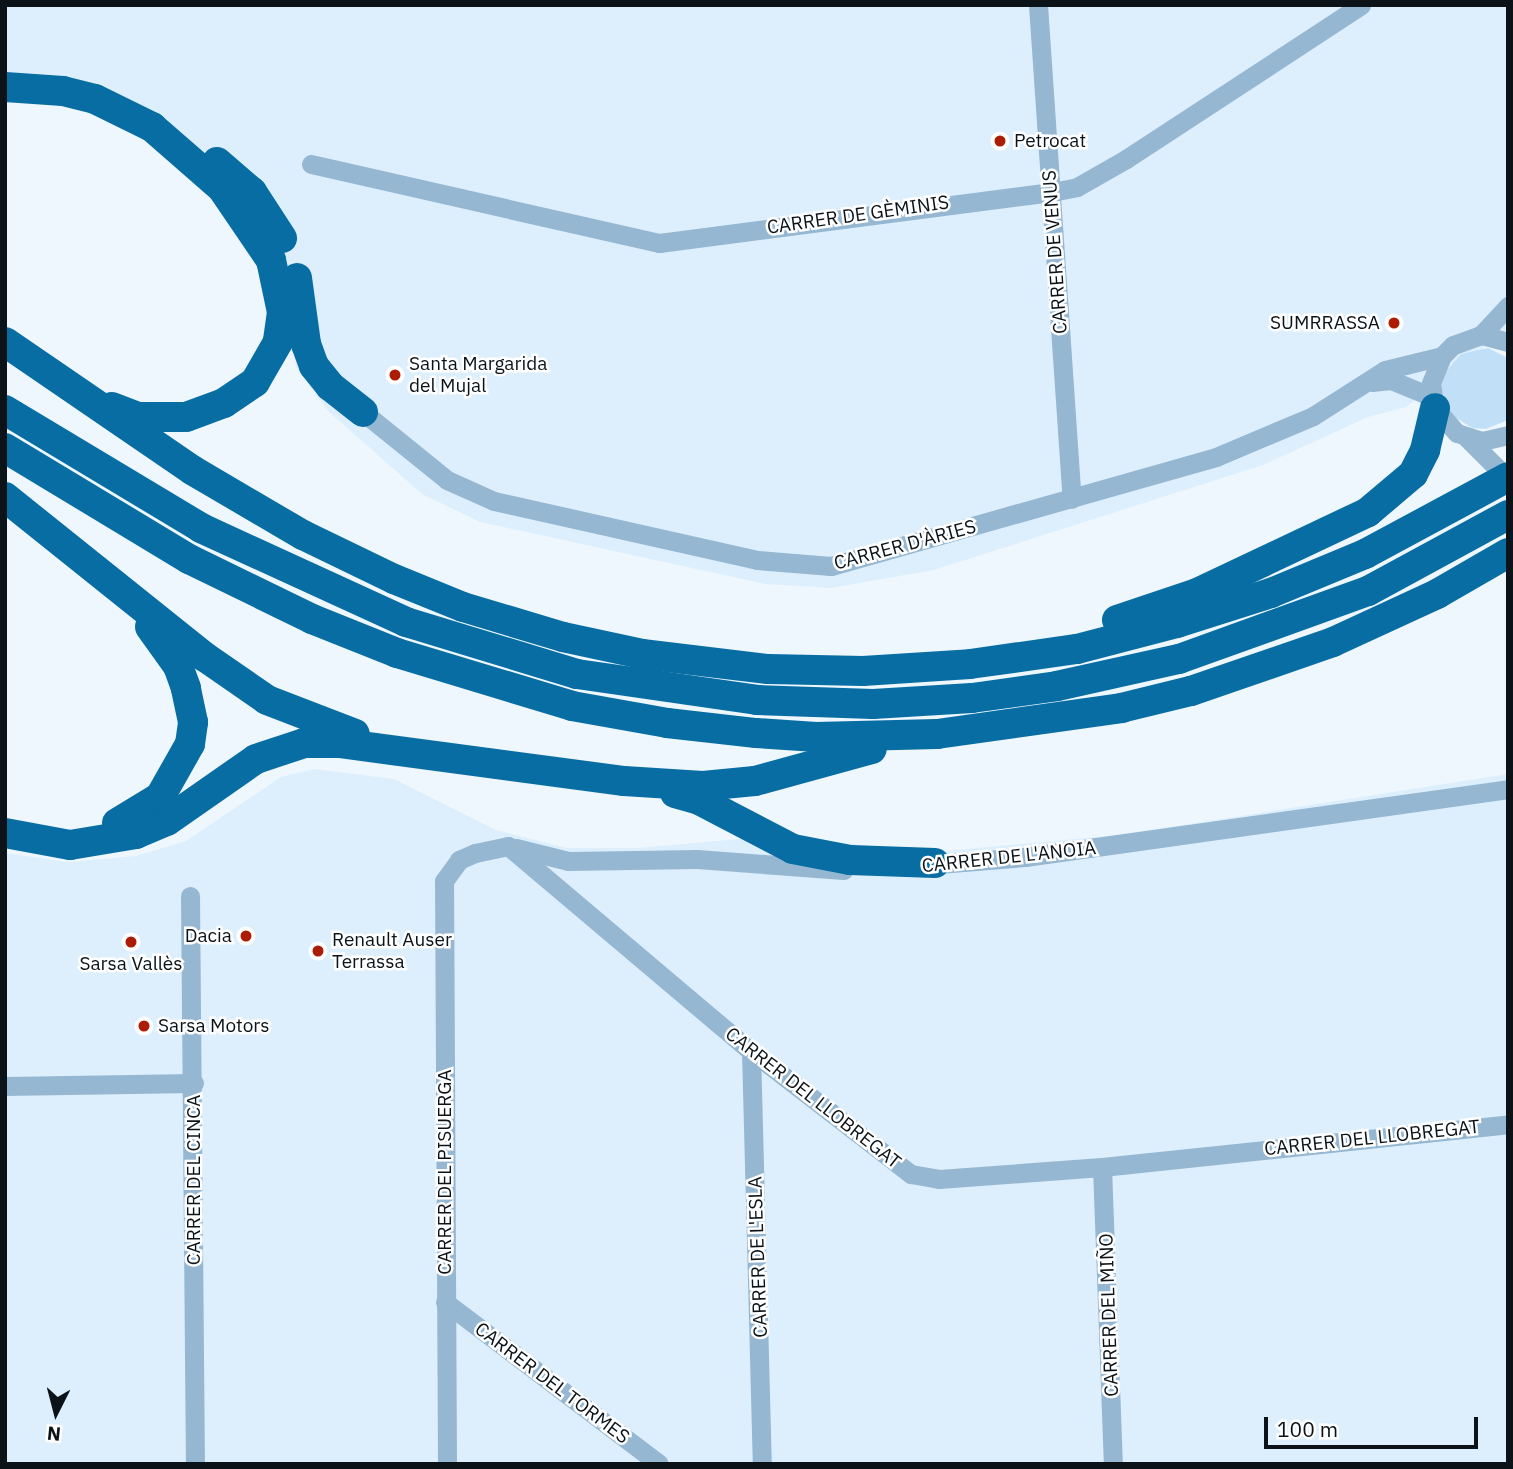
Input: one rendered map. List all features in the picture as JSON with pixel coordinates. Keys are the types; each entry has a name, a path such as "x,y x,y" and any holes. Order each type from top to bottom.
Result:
{"highway":[{"path":"5,87 84,96 152,127 230,170 252,192 279,233 295,269 306,344 314,366 330,386 363,412"},
{"path":"77,390 138,417 186,417 240,394 268,365 278,342 282,312 279,286 260,240 222,188 152,127"},
{"path":"5,342 77,390 110,417 237,497 394,579 463,607 563,636 726,665 863,671 970,664 1076,649 1271,593 1365,554 1504,474"},
{"path":"726,665 961,656 1103,625 1197,593 1368,512 1413,474 1425,450 1433,403"},
{"path":"5,410 201,528 406,621 577,674 757,700 873,704 972,698 1057,686 1154,665 1332,606 1419,566 1508,515"},
{"path":"5,448 189,559 312,619 480,682 667,723 816,737 937,734 1029,724 1191,691 1386,620 1508,553"},
{"path":"5,497 111,582 267,700 344,731 447,757"},
{"path":"5,818 73,829 128,819 160,797 187,756 193,722 178,666 111,582"},
{"path":"5,833 70,845 136,834 167,821 256,758 304,743 447,757 624,781 731,786 937,734"},
{"path":"624,781 699,800 793,849 850,860 935,863"}],"street":[{"name":"CARRER DE VENUS","path":"1038,5 1072,499"},
{"name":"CARRER DE GÈMINIS","path":"311,164 659,243 1052,192 1077,187 1126,159 1361,5"},
{"path":"1508,306 1481,335 1508,342"},
{"name":"CARRER D'ÀRIES","path":"363,412 447,480 494,501 757,561 831,566 1072,499 1243,447 1372,382 1385,370 1442,356 1466,338 1481,335"},
{"path":"1433,403 1434,369 1442,356"},
{"path":"1372,382 1391,380 1433,403 1448,427 1466,438 1504,474"},
{"path":"1466,438 1482,441 1508,435"},
{"name":"CARRER DE L'ANOIA","path":"508,846 568,861 697,859 878,870 1025,857 1508,789"},
{"name":"CARRER DEL PISUERGA","path":"447,1464 444,881 459,860 508,846"},
{"name":"CARRER DEL LLOBREGAT","path":"508,846 751,1051 911,1174 940,1180 1102,1167 1508,1124"},
{"name":"CARRER DEL CINCA","path":"190,896 194,1083 195,1464"},
{"name":"CARRER DE L'ESLA","path":"751,1051 762,1464"},
{"path":"5,1086 194,1083"},
{"name":"CARRER DEL MIÑO","path":"1102,1167 1113,1464"},
{"name":"CARRER DEL TORMES","path":"445,1302 659,1464"}],"shaded area":[{"path":"5,5 1508,5 1508,329 1406,407 1368,417 1263,465 934,570 831,588 765,584 480,522 422,494 328,411 296,367 295,319 213,165 5,73"},
{"path":"1488,348 1508,358 1508,420 1486,429 1472,428 1450,414 1441,388 1444,374 1461,354"},
{"path":"314,769 394,779 496,830 567,848 637,848 783,835 923,853 1119,835 1508,774 1508,1464 5,1464 5,853 68,862 136,856 186,841 281,777"}],"place":[{"name":"Petrocat","path":"1000,141"},
{"name":"SUMRRASSA","path":"1394,323"},
{"name":"Santa Margarida del Mujal","path":"395,375"},
{"name":"Dacia","path":"246,936"},
{"name":"Sarsa Vallès","path":"131,942"},
{"name":"Renault Auser Terrassa","path":"318,951"},
{"name":"Sarsa Motors","path":"144,1026"}]}
